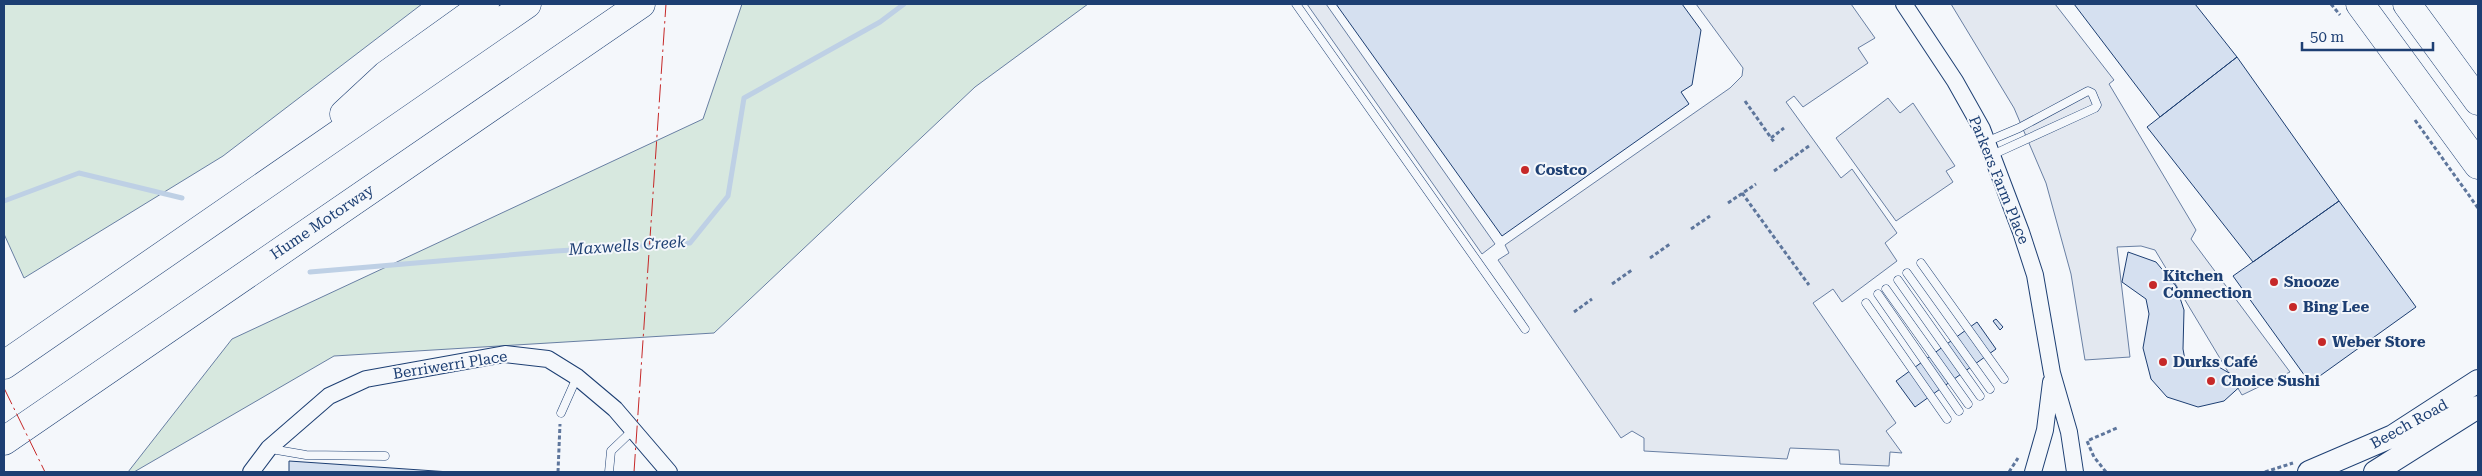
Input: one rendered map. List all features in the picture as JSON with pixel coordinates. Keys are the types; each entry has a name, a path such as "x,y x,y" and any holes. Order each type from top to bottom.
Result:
{"highway":[{"path":"278,176 386,75 485,4"},
{"path":"4,366 528,4"},
{"name":"Hume Motorway","path":"4,441 641,4"},
{"path":"2360,4 2478,165"},
{"path":"2407,4 2478,100"}],"main road":[{"name":"Beech Road","path":"2309,472 2394,436 2478,381"},
{"name":"Beech Road","path":"2375,472 2478,408"}],"street":[{"name":"Parkers Farm Place","path":"1904,4 1955,81 1989,148 2021,232 2035,275 2052,373 2069,432 2075,472"},
{"name":"Berriwerri Place","path":"251,472 269,448 329,396 366,379 505,354 548,359 577,377 615,409 669,472"},
{"name":"Parkers Farm Place","path":"2033,472 2045,430 2052,373"}],"lane":[{"path":"1296,4 1525,329"},
{"path":"2416,4 2478,100"},
{"path":"2088,91 2095,99 2097,105 2095,108 1989,148 2019,128 2088,91"},
{"path":"1921,263 2004,379"},
{"path":"1908,273 1990,389"},
{"path":"1898,280 1980,396"},
{"path":"1886,289 1968,404"},
{"path":"1878,294 1959,411"},
{"path":"1866,303 1947,419"},
{"path":"561,413 577,377"},
{"path":"609,472 611,451 632,430"},
{"path":"269,448 306,455 385,456"}],"path":[{"path":"1745,101 1774,142"},
{"path":"1771,138 1784,128"},
{"path":"1774,171 1809,146"},
{"path":"1728,203 1756,184"},
{"path":"1742,193 1809,285"},
{"path":"1691,229 1710,216"},
{"path":"1650,258 1670,244"},
{"path":"1612,284 1632,270"},
{"path":"1574,312 1592,299"},
{"path":"558,472 561,413"},
{"path":"2106,472 2094,457 2087,441 2117,428"}],"shaded area":[{"path":"4,4 422,4 223,156 24,278 4,234"},
{"path":"742,4 1088,4 975,87 714,333 334,356 134,472 128,472 232,339 703,119"},
{"path":"1307,4 1326,4 1495,244 1482,254"},
{"path":"1696,4 1851,4 1875,38 1858,48 1868,63 1803,107 1794,96 1786,102 1841,178 1852,169 1897,233 1885,243 1897,261 1842,302 1833,289 1813,303 1896,423 1886,431 1902,453 1890,452 1889,466 1840,464 1839,450 1790,448 1787,459 1644,451 1644,438 1632,431 1621,438 1498,260 1509,253 1505,245 1730,88 1742,76 1743,68"},
{"path":"1951,4 2055,4 2114,80 2109,84 2196,230 2191,239 2290,372 2242,395 2155,250 2141,246 2117,247 2130,357 2085,360 2071,274 2046,183 2014,108"},
{"path":"1888,98 1900,113 1913,103 1955,166 1946,171 1953,182 1896,221 1836,138"}],"building":[{"name":"Costco","path":"1336,4 1682,4 1701,30 1692,85 1681,92 1689,104 1502,236"},
{"path":"2074,4 2195,4 2237,57 2160,117"},
{"path":"2237,57 2339,201 2253,262 2147,127"},
{"path":"2339,201 2416,307 2310,383 2233,276"},
{"path":"2128,252 2156,262 2176,286 2184,310 2183,349 2185,360 2199,365 2210,362 2245,382 2224,401 2198,407 2167,397 2151,379 2143,348 2149,314 2146,299 2122,282"},
{"path":"1996,319 2003,327 2000,330 1993,321"},
{"path":"1977,322 1996,349 1915,407 1896,381"},
{"path":"289,461 450,472 289,472"}],"waterway":[{"name":"Maxwells Creek","path":"310,272 556,251 690,243 728,196 744,98 880,22 904,4"},
{"name":"Maxwells Creek","path":"4,201 79,173 182,198"}],"power":[{"path":"634,472 666,4"},
{"path":"4,388 45,472"}],"place":[{"name":"Costco","path":"1525,170"},
{"name":"Snooze","path":"2274,282"},
{"name":"Kitchen Connection","path":"2153,285"},
{"name":"Bing Lee","path":"2293,307"},
{"name":"Weber Store","path":"2322,342"},
{"name":"Durks Café","path":"2163,362"},
{"name":"Choice Sushi","path":"2211,381"}]}
